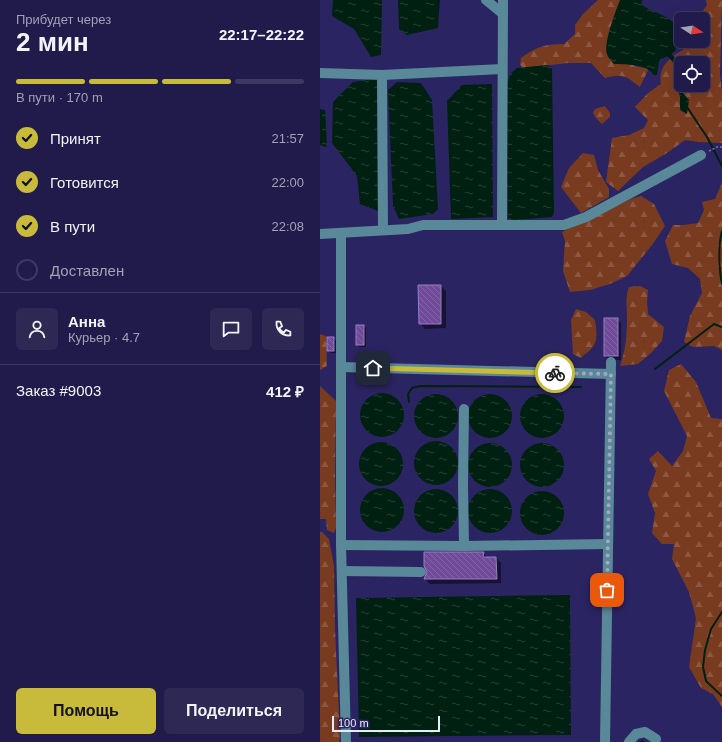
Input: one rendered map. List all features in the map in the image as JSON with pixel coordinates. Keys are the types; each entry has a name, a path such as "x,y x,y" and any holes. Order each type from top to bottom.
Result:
{"lane":[{"path":"486,0 503,14"},
{"path":"502,224 503,0"},
{"path":"320,73 382,75 502,69"},
{"path":"382,75 383,230"},
{"path":"320,234 408,229 423,225 564,225 586,217 701,155"},
{"path":"341,234 341,545 346,742"},
{"path":"605,742 611,362"},
{"path":"341,367 611,374"},
{"path":"464,409 462,485 464,546"},
{"path":"341,545 464,546 608,544"},
{"path":"342,571 421,572"},
{"path":"629,742 636,734 645,732 656,740"}],"path":[{"path":"717,147 722,147"}],"green space":[{"path":"598,0 621,0 634,66 644,68 650,66 640,87 624,76 605,78 591,63 569,63 540,66 534,72 527,71 520,65 521,58 531,51 546,46 564,44 575,34 575,25 583,14"},
{"path":"706,0 722,0 720,73 722,93 722,143 685,140 667,153 643,167 618,191 606,182 612,138 629,135 644,128 648,120 635,107 648,93 661,84 660,77 664,65 668,60 679,52 686,48 710,48 710,12 702,12 707,5"},
{"path":"605,106 610,113 610,117 602,124 593,113 595,109"},
{"path":"583,153 594,155 598,170 609,189 609,197 581,213 561,187 569,168"},
{"path":"722,183 722,350 714,346 693,347 684,342 690,316 702,293 700,279 688,268 672,264 665,241 673,225 698,223 704,210 702,202 715,199"},
{"path":"641,196 654,204 665,226 652,245 627,276 610,284 590,290 570,292 563,271 565,241 562,232 633,198"},
{"path":"640,286 648,290 648,314 664,327 662,341 638,364 620,366 626,341 627,298 629,287"},
{"path":"576,309 586,312 595,320 596,327 596,339 594,346 581,358 573,354 571,320"},
{"path":"320,334 326,336 327,366 320,370"},
{"path":"681,364 696,382 711,418 722,419 722,707 713,694 701,688 689,667 696,618 689,592 672,559 674,544 662,544 652,533 655,513 648,494 656,471 649,459 658,451 672,466 683,451 687,436 664,391 669,370"},
{"path":"320,386 336,401 336,528 334,533 327,530 326,519 320,519"},
{"path":"320,532 322,532 329,539 334,566 339,742 320,742"}],"water":[{"path":"333,0 382,0 381,55 371,57 354,29 332,16"},
{"path":"398,0 440,0 438,28 407,35 399,29"},
{"path":"620,0 642,0 642,5 667,17 674,23 674,48 676,48 671,54 674,56 674,65 667,56 659,61 657,75 654,75 646,68 614,64 608,57 606,49 608,35"},
{"path":"547,65 552,69 554,213 552,217 514,220 508,218 506,89 510,74 517,68"},
{"path":"377,78 378,211 360,204 357,176 332,143 333,102 353,82"},
{"path":"397,82 421,83 432,100 438,209 433,214 399,219 393,206 388,90"},
{"path":"492,84 493,217 451,219 447,101 462,85"},
{"path":"679,92 682,92 689,100 687,114 680,110"},
{"path":"320,109 325,110 326,147 320,145"},
{"path":"378,393 386,393 398,399 404,411 404,419 398,431 386,437 378,437 366,431 360,419 360,411 366,399"},
{"path":"432,394 440,394 452,400 458,412 458,420 452,432 440,438 432,438 420,432 414,420 414,412 420,400"},
{"path":"486,394 494,394 506,400 512,412 512,420 506,432 494,438 486,438 474,432 468,420 468,412 474,400"},
{"path":"538,394 546,394 558,400 564,412 564,420 558,432 546,438 538,438 526,432 520,420 520,412 526,400"},
{"path":"432,441 440,441 452,447 458,459 458,467 452,479 440,485 432,485 420,479 414,467 414,459 420,447"},
{"path":"377,442 385,442 397,448 403,460 403,468 397,480 385,486 377,486 365,480 359,468 359,460 365,448"},
{"path":"486,443 494,443 506,449 512,461 512,469 506,481 494,487 486,487 474,481 468,469 468,461 474,449"},
{"path":"538,443 546,443 558,449 564,461 564,469 558,481 546,487 538,487 526,481 520,469 520,461 526,449"},
{"path":"378,488 386,488 398,494 404,506 404,514 398,526 386,532 378,532 366,526 360,514 360,506 366,494"},
{"path":"432,489 440,489 452,495 458,507 458,515 452,527 440,533 432,533 420,527 414,515 414,507 420,495"},
{"path":"486,489 494,489 506,495 512,507 512,515 506,527 494,533 486,533 474,527 468,515 468,507 474,495"},
{"path":"538,491 546,491 558,497 564,509 564,517 558,529 546,535 538,535 526,529 520,517 520,509 526,497"},
{"path":"570,595 571,735 359,737 356,598"}],"building":[{"path":"418,285 441,285 441,324 419,324"},
{"path":"604,318 618,318 618,356 604,356"},
{"path":"356,325 364,325 364,345 356,345"},
{"path":"327,337 334,337 334,351 327,351"},
{"path":"424,552 484,552 483,557 496,557 497,579 424,579 427,572 424,566"}],"waterway":[{"path":"687,107 707,137 722,166"},
{"path":"722,231 719,258 722,284"},
{"path":"655,369 714,324 722,327"},
{"path":"409,402 408,394 412,388 420,386 581,387"},
{"path":"722,612 711,629 705,650 703,667 706,681 722,696"}],"way so far":[{"path":"555,373 611,374 607,590"}],"route":[{"path":"373,368 555,373"}]}
